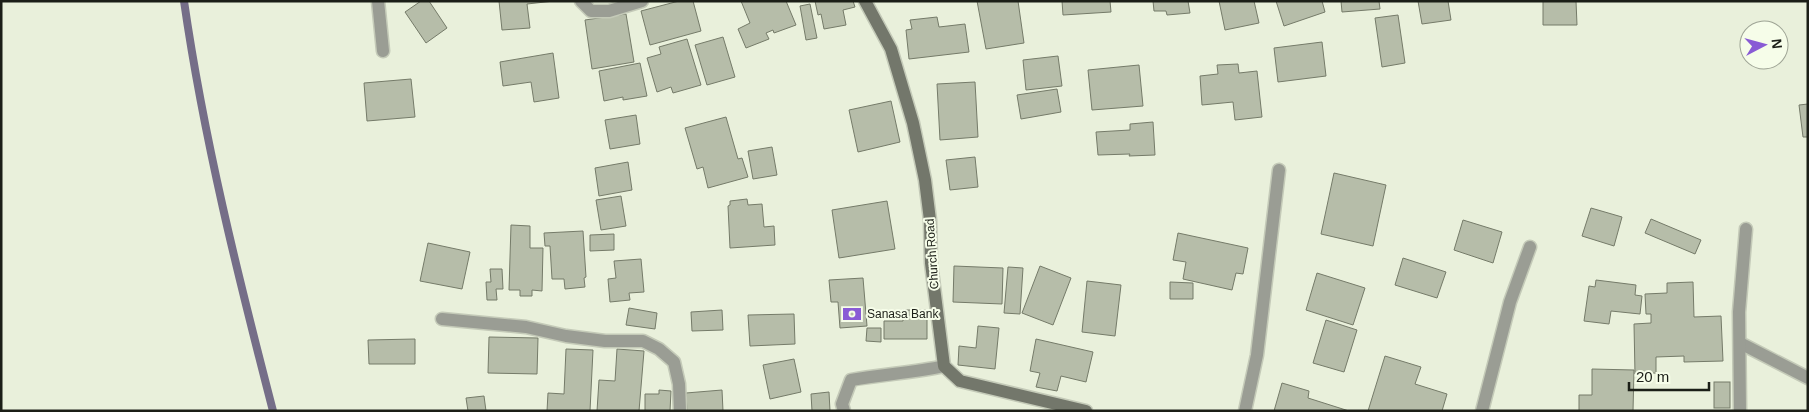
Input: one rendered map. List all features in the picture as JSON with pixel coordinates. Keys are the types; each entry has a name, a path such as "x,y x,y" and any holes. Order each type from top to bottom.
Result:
{"street":[{"path":"378,1 383,51"},
{"path":"581,1 592,10 609,11 642,1"},
{"name":"Church Road","path":"865,1 891,49 913,123 925,180 930,220 931,263 944,366"},
{"path":"1245,411 1257,354 1279,170"},
{"path":"1740,411 1739,312 1746,228"},
{"path":"1482,411 1510,302 1530,247"},
{"path":"442,319 526,327 566,336 605,341 643,341 659,349 674,362 679,384 680,411"},
{"path":"1740,343 1808,378"},
{"path":"844,411 842,404 851,380 882,374 918,372 944,366 960,381 1086,411"}],"building":[{"path":"421,1 429,1 447,28 426,43 405,12"},
{"path":"499,1 554,1 527,4 530,28 502,30"},
{"path":"679,1 693,1 701,31 650,45 641,11"},
{"path":"741,1 786,1 796,25 774,33 773,30 766,33 769,39 746,48 738,29 750,23"},
{"path":"815,1 853,1 855,7 843,10 846,25 824,29 821,14 818,15"},
{"path":"977,1 1018,1 1024,43 986,49"},
{"path":"1062,1 1110,1 1111,12 1063,15"},
{"path":"1153,1 1188,1 1190,13 1167,15 1166,11 1154,11"},
{"path":"1219,1 1254,1 1259,23 1225,30"},
{"path":"1276,1 1322,1 1325,12 1284,26"},
{"path":"1341,1 1379,1 1380,9 1342,12"},
{"path":"1418,1 1448,1 1451,20 1422,24"},
{"path":"1543,1 1576,1 1577,25 1543,25"},
{"path":"810,4 817,38 806,40 800,6"},
{"path":"626,14 634,62 592,69 585,20"},
{"path":"1398,15 1405,63 1382,67 1375,18"},
{"path":"937,17 939,27 965,24 969,52 909,59 906,30 912,29 910,20"},
{"path":"723,37 735,77 707,85 695,45"},
{"path":"687,39 701,85 673,93 671,87 657,92 647,58 661,54 659,47"},
{"path":"1322,42 1326,76 1278,82 1274,48"},
{"path":"553,53 559,98 534,102 531,82 503,86 500,62"},
{"path":"1058,56 1062,86 1026,90 1023,60"},
{"path":"640,63 647,96 623,100 623,97 604,101 599,71"},
{"path":"1238,64 1239,73 1257,71 1262,117 1235,120 1233,102 1202,105 1200,76 1218,74 1217,65"},
{"path":"1139,65 1143,106 1092,110 1088,70"},
{"path":"411,79 415,117 367,121 364,83"},
{"path":"975,82 978,137 940,140 937,84"},
{"path":"1057,89 1061,112 1021,119 1017,95"},
{"path":"891,101 900,142 858,152 849,110"},
{"path":"1808,104 1808,137 1803,137 1799,105"},
{"path":"636,115 640,144 610,149 605,120"},
{"path":"726,117 738,159 742,158 748,177 708,188 703,167 697,169 685,128"},
{"path":"1153,122 1155,155 1098,155 1096,132 1130,130 1130,124"},
{"path":"772,147 777,175 753,179 748,151"},
{"path":"975,157 978,187 950,190 946,160"},
{"path":"628,162 632,190 599,196 595,168"},
{"path":"1334,173 1386,185 1373,246 1321,234"},
{"path":"621,196 626,226 601,230 596,200"},
{"path":"747,199 748,205 762,204 764,227 774,226 775,245 730,248 728,206 730,201"},
{"path":"887,201 895,249 839,258 832,210"},
{"path":"1591,208 1622,217 1614,246 1582,236"},
{"path":"1651,219 1701,240 1695,254 1645,233"},
{"path":"1463,220 1502,232 1493,263 1454,250"},
{"path":"511,225 530,226 530,248 543,248 542,291 532,290 532,296 520,296 520,290 509,290"},
{"path":"583,231 585,287 565,289 564,279 552,279 550,246 545,246 544,233"},
{"path":"1178,233 1248,248 1243,274 1236,273 1232,290 1183,279 1186,262 1173,260"},
{"path":"614,234 614,250 590,251 590,235"},
{"path":"428,243 470,252 462,289 420,281"},
{"path":"1403,258 1446,272 1437,298 1395,285"},
{"path":"641,259 644,292 629,293 630,300 610,302 608,279 616,278 614,261"},
{"path":"954,266 1003,268 1002,304 953,302"},
{"path":"1040,266 1071,278 1053,325 1022,313"},
{"path":"1008,267 1023,268 1020,314 1004,313"},
{"path":"490,269 502,269 503,289 496,289 497,300 487,300 486,282 491,282"},
{"path":"1317,273 1365,288 1353,325 1306,310"},
{"name":"Sanasa Bank","path":"863,278 867,326 840,328 838,302 831,302 829,280"},
{"path":"1596,280 1636,285 1635,295 1642,296 1640,314 1611,311 1609,324 1584,321 1589,286 1595,287"},
{"path":"1087,281 1121,285 1115,336 1082,332"},
{"path":"1170,282 1193,283 1193,299 1170,299"},
{"path":"1693,282 1694,317 1721,316 1723,361 1684,362 1684,356 1656,357 1656,373 1635,374 1634,324 1651,323 1651,314 1646,314 1645,294 1667,293 1667,283"},
{"path":"629,308 657,313 655,329 626,325"},
{"path":"722,310 723,330 692,331 691,312"},
{"path":"903,310 927,310 927,339 884,339 884,321 903,321"},
{"path":"794,314 795,344 750,346 748,315"},
{"path":"1326,320 1357,330 1344,372 1313,363"},
{"path":"978,326 999,328 995,369 958,365 959,346 976,348"},
{"path":"867,328 881,328 881,342 866,341"},
{"path":"489,337 538,338 537,374 488,373"},
{"path":"415,339 415,364 369,364 368,340"},
{"path":"1036,339 1093,352 1086,382 1061,376 1057,391 1036,387 1040,373 1030,371"},
{"path":"566,349 593,350 590,411 547,411 548,393 564,394"},
{"path":"617,349 644,351 639,411 597,411 599,380 615,381"},
{"path":"1385,356 1421,367 1415,384 1447,394 1442,411 1368,411"},
{"path":"794,359 801,392 770,399 763,365"},
{"path":"1592,369 1634,370 1633,411 1579,411 1579,395 1592,395"},
{"path":"1714,382 1730,382 1730,408 1714,408"},
{"path":"1282,383 1309,391 1308,398 1349,411 1274,411"},
{"path":"659,390 671,391 670,411 645,411 645,394 659,394"},
{"path":"722,390 723,411 687,411 686,393"},
{"path":"829,392 830,411 812,411 811,394"},
{"path":"484,396 486,411 468,411 466,398"}],"waterway":[{"path":"184,1 201,105 212,156 235,259 273,411"}],"place":[{"name":"Sanasa Bank","path":"852,314"}]}
